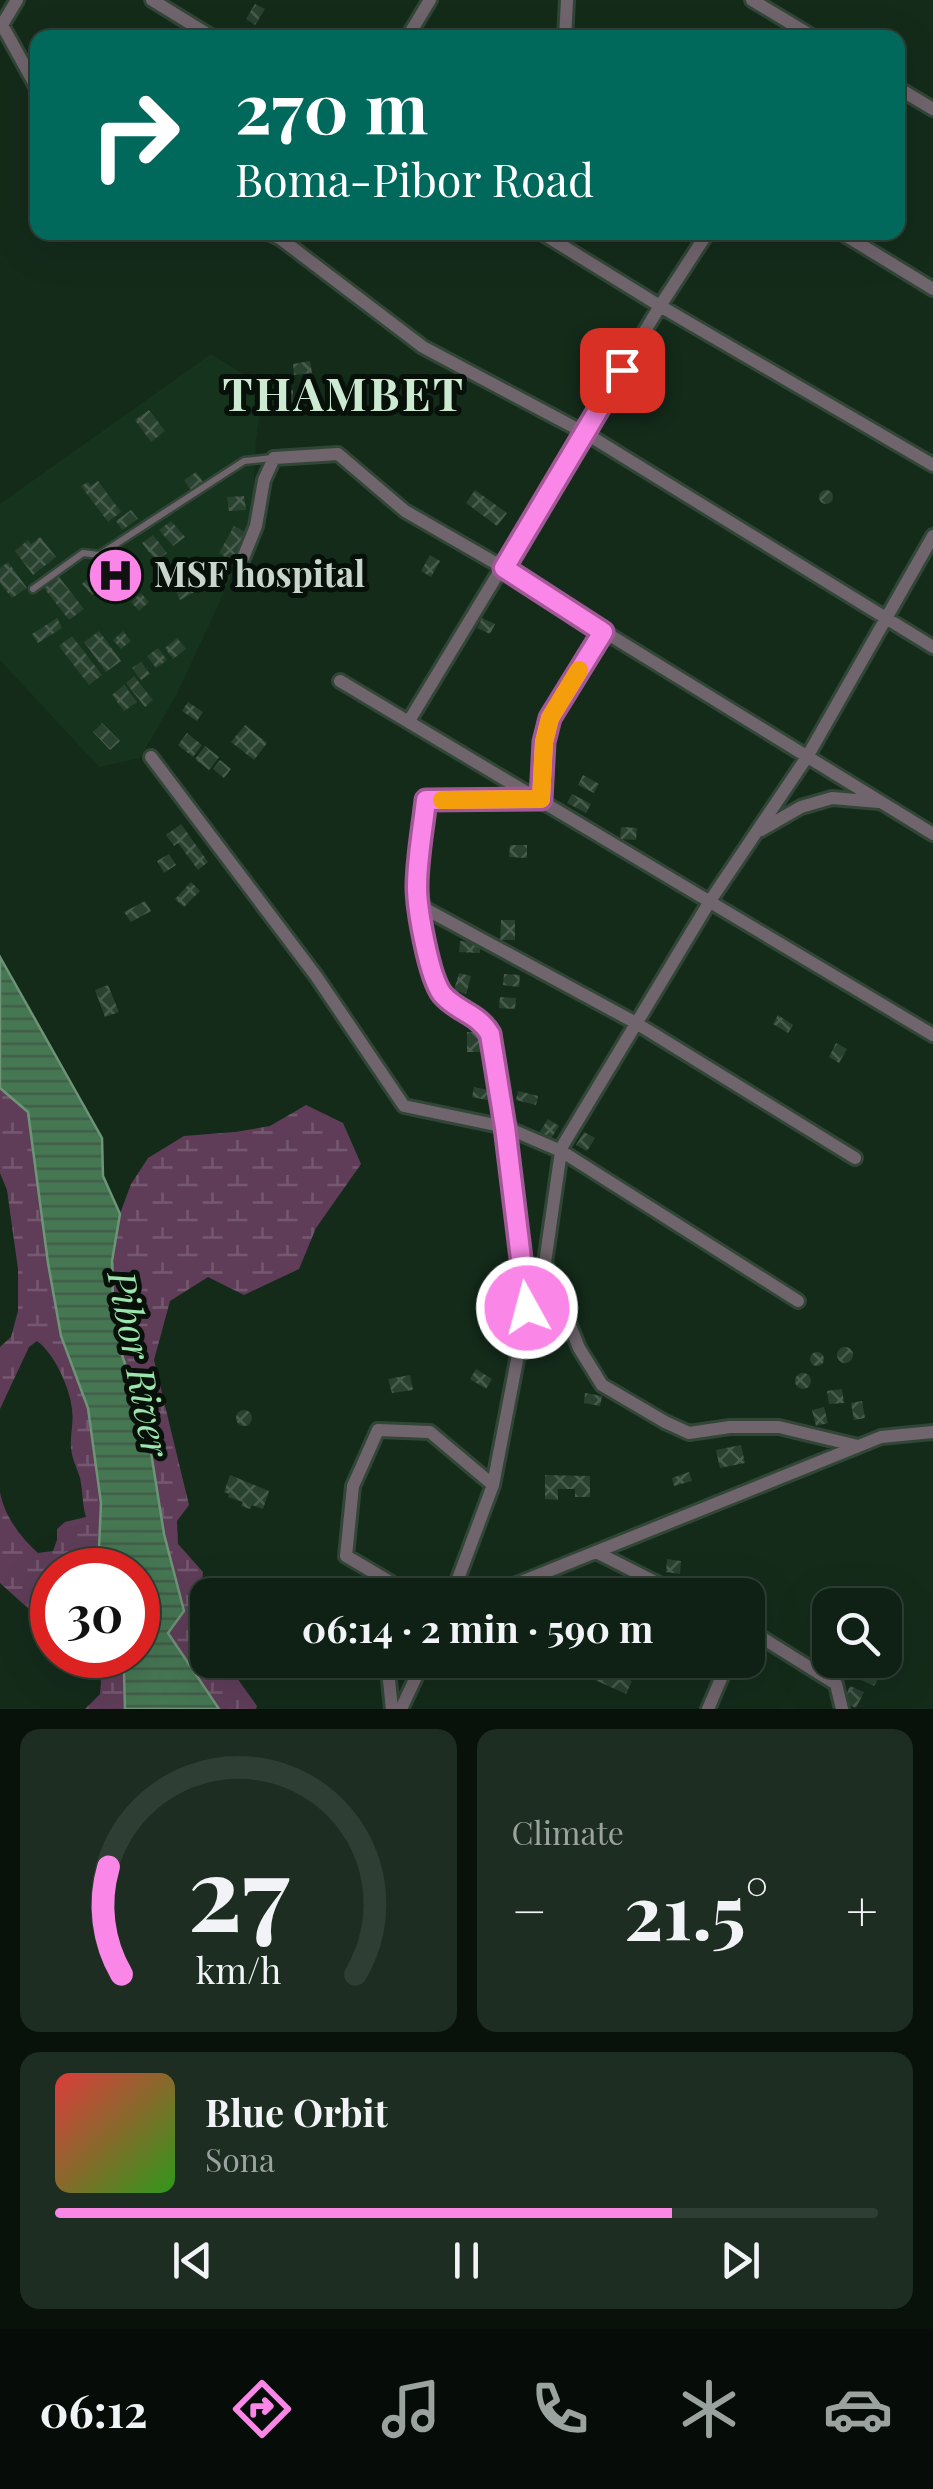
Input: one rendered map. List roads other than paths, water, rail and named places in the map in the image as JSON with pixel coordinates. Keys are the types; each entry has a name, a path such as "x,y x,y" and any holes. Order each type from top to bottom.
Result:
{"street":[{"path":"17,0 2,25 30,76"},
{"path":"152,0 201,30"},
{"path":"412,30 430,0"},
{"path":"565,30 567,0"},
{"path":"752,0 802,30"},
{"path":"905,92 933,109"},
{"path":"288,240 424,348 584,433 933,647"},
{"path":"561,240 660,306 933,465"},
{"path":"409,721 703,240"},
{"path":"853,240 933,289"},
{"path":"240,563 256,526 264,480 274,458 338,454 405,511 504,568 933,834"},
{"path":"858,1446 779,1426 689,1433 665,1422 602,1385 580,1348 545,1263 560,1152 710,901 807,757 933,536"},
{"path":"541,799 544,742 550,718 603,632"},
{"path":"340,681 933,1035"},
{"path":"151,756 316,976 404,1106 505,1127 560,1152 798,1301"},
{"path":"756,833 801,807 832,798 881,802"},
{"path":"458,1578 493,1485 527,1308 490,1034 483,1022 440,992 431,971 417,888 426,800 541,799"},
{"path":"420,906 636,1023 855,1158"},
{"path":"383,1578 346,1556 353,1486 378,1430 430,1432 493,1485"},
{"path":"531,1578 882,1437 933,1432"},
{"path":"596,1552 647,1578"},
{"path":"765,1640 836,1684 842,1709"},
{"path":"389,1678 392,1709"},
{"path":"401,1709 416,1678"},
{"path":"708,1709 721,1678"}],"lane":[{"path":"34,590 83,553 99,555 244,461 274,458"}],"place":[{"name":"MSF hospital","path":"115,575"}],"district":[{"name":"THAMBET","path":"344,395"}],"water label":[{"name":"Pibor River","path":"138,1364"}]}
